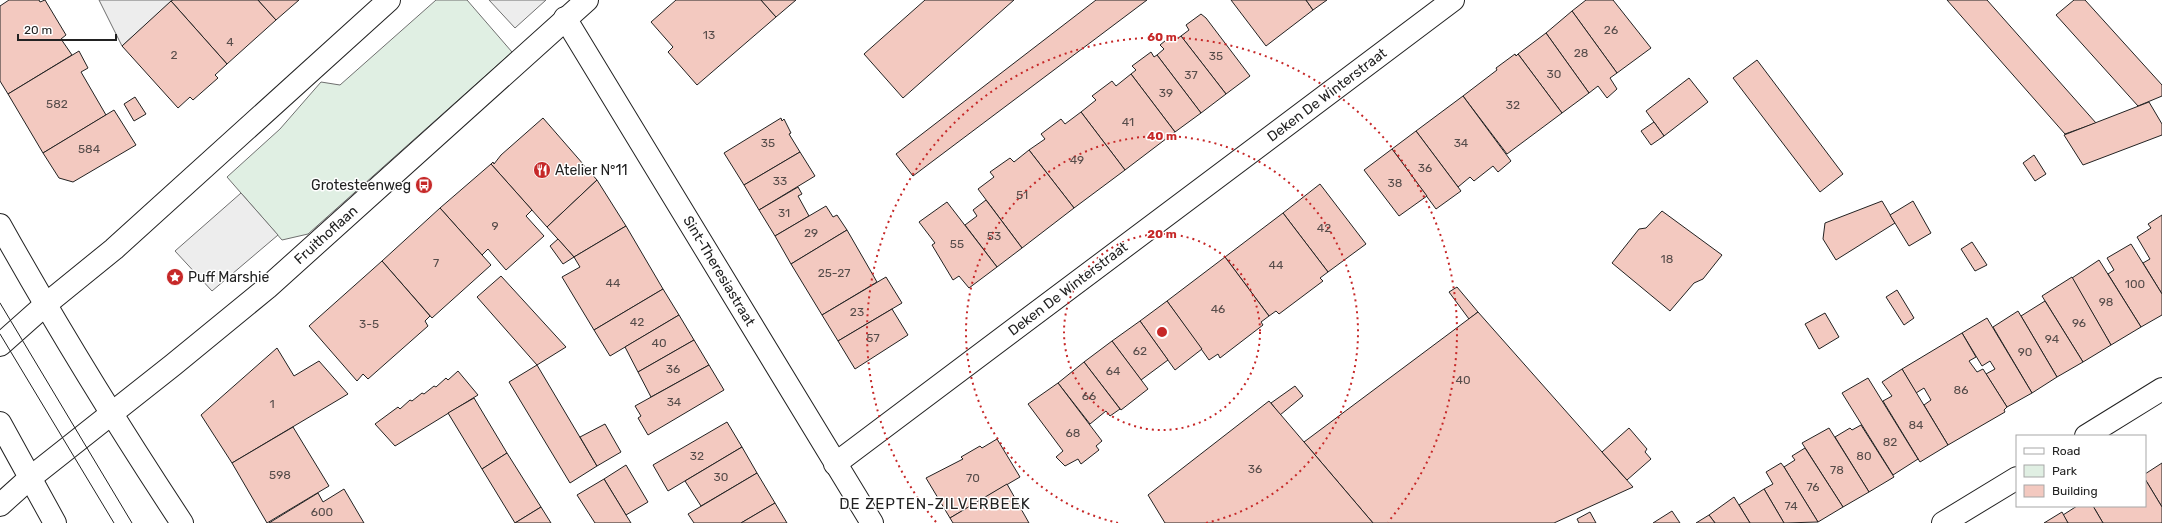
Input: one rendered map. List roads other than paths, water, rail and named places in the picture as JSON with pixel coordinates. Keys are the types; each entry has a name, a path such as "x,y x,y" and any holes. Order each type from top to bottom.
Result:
{"street":[{"path":"0,345 45,305 114,250 389,0"},
{"name":"Fruithoflaan","path":"0,505 30,478 111,412 173,365 267,288 526,57 565,18 587,0"},
{"name":"Deken De Winterstraat","path":"835,464 1453,0"},
{"name":"Sint-Theresiastraat","path":"565,18 872,523"},
{"path":"0,225 45,305 182,523"},
{"path":"2088,435 2162,389"},
{"path":"0,423 55,523"},
{"path":"1943,523 2016,479"}],"tram line":[{"path":"0,303 132,523"},
{"path":"0,334 114,523"}],"place":[{"name":"Atelier N°11","path":"542,170"},
{"name":"Grotesteenweg","path":"424,185"},
{"name":"Puff Marshie","path":"175,277"}],"district":[{"name":"DE ZEPTEN-ZILVERBEEK","path":"935,504"}]}
